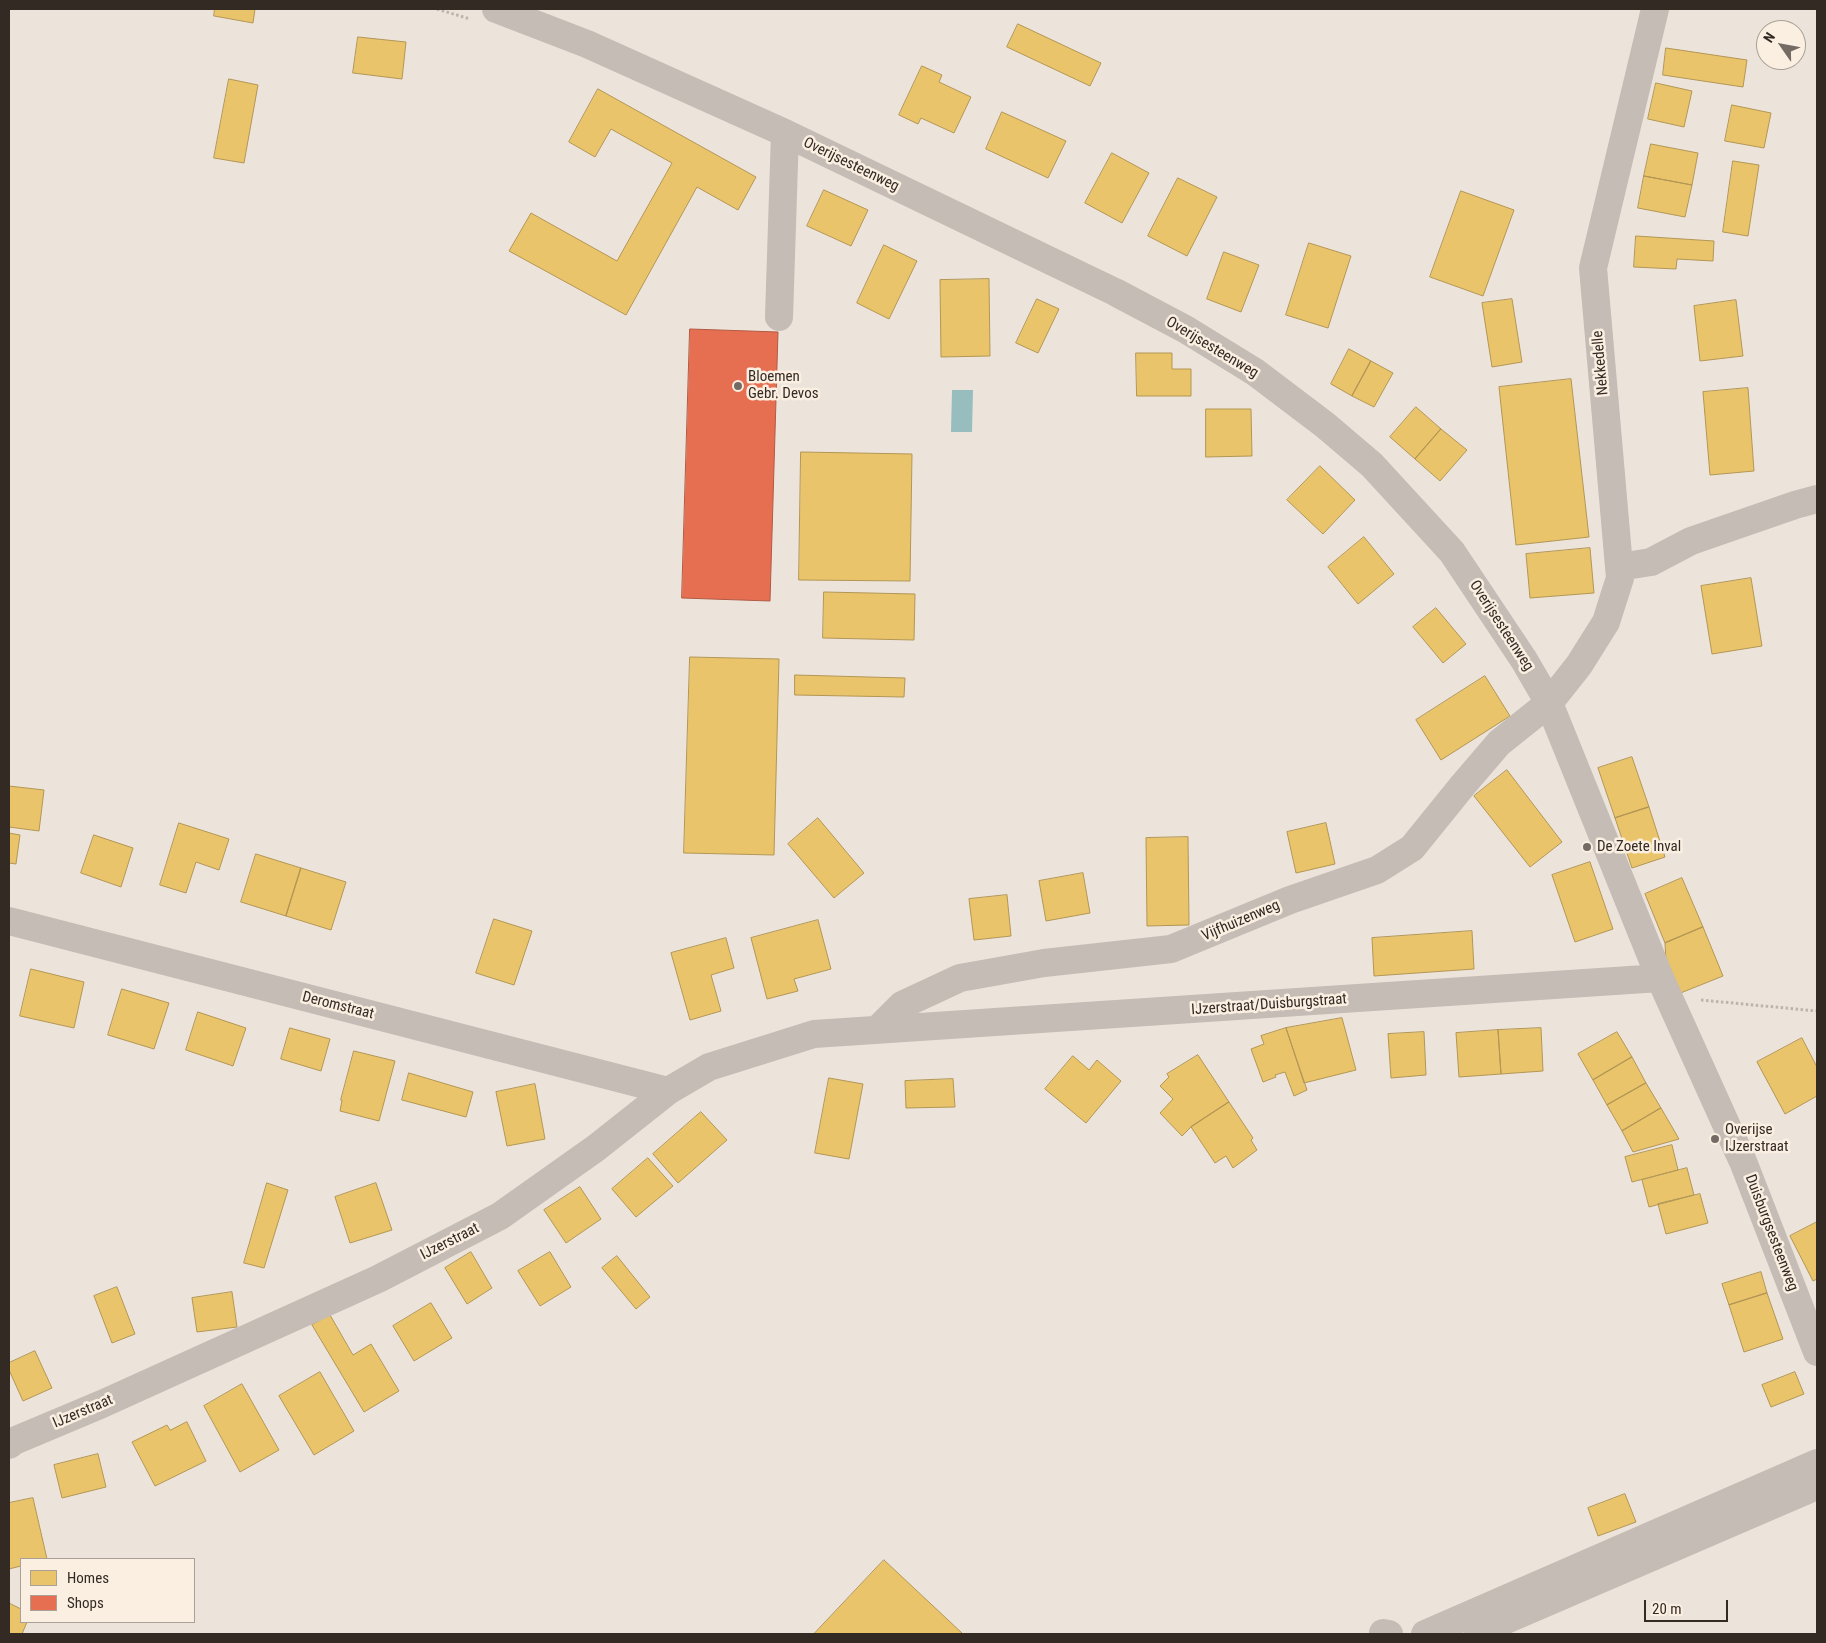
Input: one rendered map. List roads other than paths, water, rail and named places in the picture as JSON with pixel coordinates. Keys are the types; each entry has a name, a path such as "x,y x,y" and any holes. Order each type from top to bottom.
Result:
{"street":[{"name":"Nekkedelle","path":"1549,703 1580,665 1606,622 1620,578 1593,268 1655,9"},
{"name":"Overijsesteenweg","path":"487,15 587,44 785,133 1115,292 1168,320 1255,372 1325,425 1372,465 1452,552 1524,660 1549,703 1664,988"},
{"path":"779,317 785,133"},
{"path":"1619,567 1651,562 1691,541 1817,499"},
{"name":"Vijfhuizenweg","path":"878,1029 902,1005 960,978 1044,964 1171,949 1290,900 1377,870 1412,848 1499,743 1549,703"},
{"name":"Deromstraat","path":"9,921 668,1091"},
{"name":"IJzerstraat/Duisburgstraat","path":"878,1029 1489,991 1664,988"},
{"name":"Duisburgsesteenweg","path":"1664,988 1744,1164 1817,1352"},
{"name":"IJzerstraat","path":"9,1445 14,1441 102,1404 378,1279 500,1216 596,1148 668,1091 709,1068 814,1034 878,1029"},
{"path":"1424,1634 1817,1463"},
{"path":"1472,1634 1817,1486"}],"water":[{"path":"952,390 973,390 972,432 951,432"}],"place":[{"name":"Bloemen Gebr. Devos","path":"738,386"},
{"name":"De Zoete Inval","path":"1587,847"},
{"name":"Overijse IJzerstraat","path":"1715,1139"}]}
